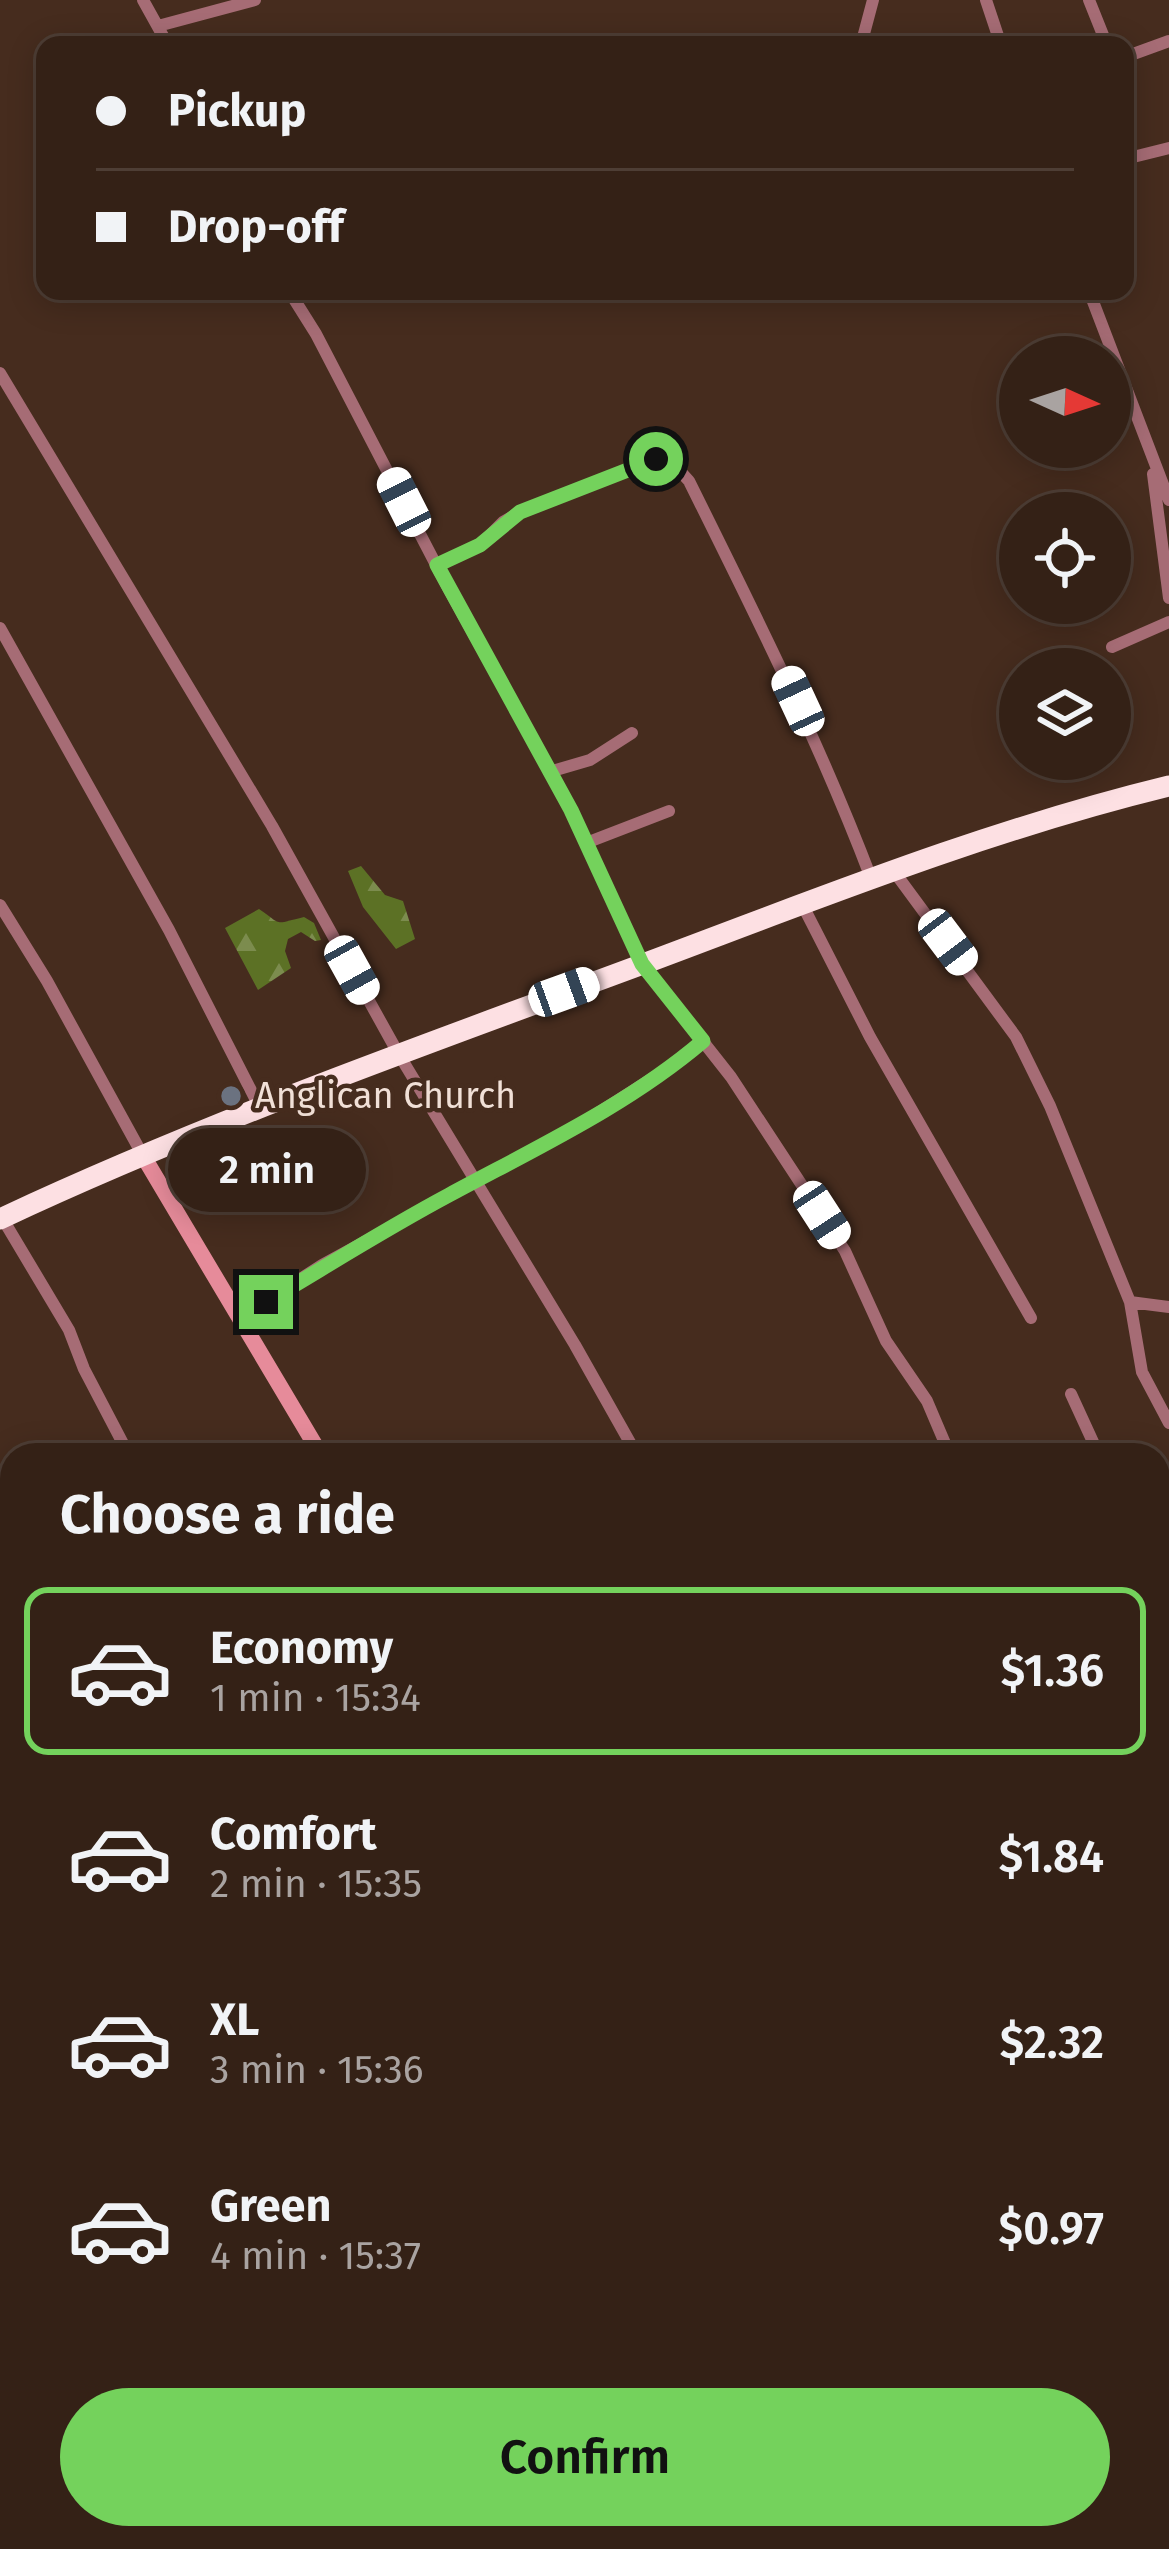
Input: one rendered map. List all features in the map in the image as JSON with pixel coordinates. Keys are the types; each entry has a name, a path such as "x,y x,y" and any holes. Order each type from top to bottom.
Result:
{"highway":[{"path":"0,1217 142,1154 398,1053 882,873 1039,820 1169,787"}],"street":[{"path":"143,0 163,36"},
{"path":"158,26 255,0"},
{"path":"863,36 873,0"},
{"path":"986,0 998,36"},
{"path":"1089,0 1103,36"},
{"path":"1134,54 1169,41"},
{"path":"1134,157 1169,148"},
{"path":"295,300 549,772 642,964 703,1041 845,1251 886,1342 927,1401 945,1443"},
{"path":"1092,300 1169,500"},
{"path":"0,373 272,826 398,1053 630,1443"},
{"path":"1150,452 1169,445"},
{"path":"1150,452 1169,598"},
{"path":"437,565 480,545 520,512 656,459 670,460 689,481 882,873 1016,1037 1050,1106 1130,1302 1142,1372 1169,1423"},
{"path":"1112,647 1169,622"},
{"path":"0,628 170,930 260,1108"},
{"path":"549,772 590,760 632,733"},
{"path":"586,843 669,811"},
{"path":"802,904 870,1037 1031,1318"},
{"path":"0,905 314,1443"},
{"path":"229,1300 246,1306 266,1302 322,1265 579,1125 703,1041"},
{"path":"0,1217 69,1330 123,1443"},
{"path":"1130,1302 1169,1307"},
{"path":"1071,1394 1093,1443"}],"green space":[{"path":"361,866 385,895 403,901 415,939 396,949 363,907 348,871"},
{"path":"259,909 278,922 304,917 314,923 321,940 301,932 288,939 285,951 291,968 258,990 225,928"}],"place":[{"name":"Anglican Church","path":"231,1096"}],"route":[{"path":"266,1302 322,1265 579,1125 703,1041 642,964 571,810 437,565 480,545 520,512 656,459"}]}
